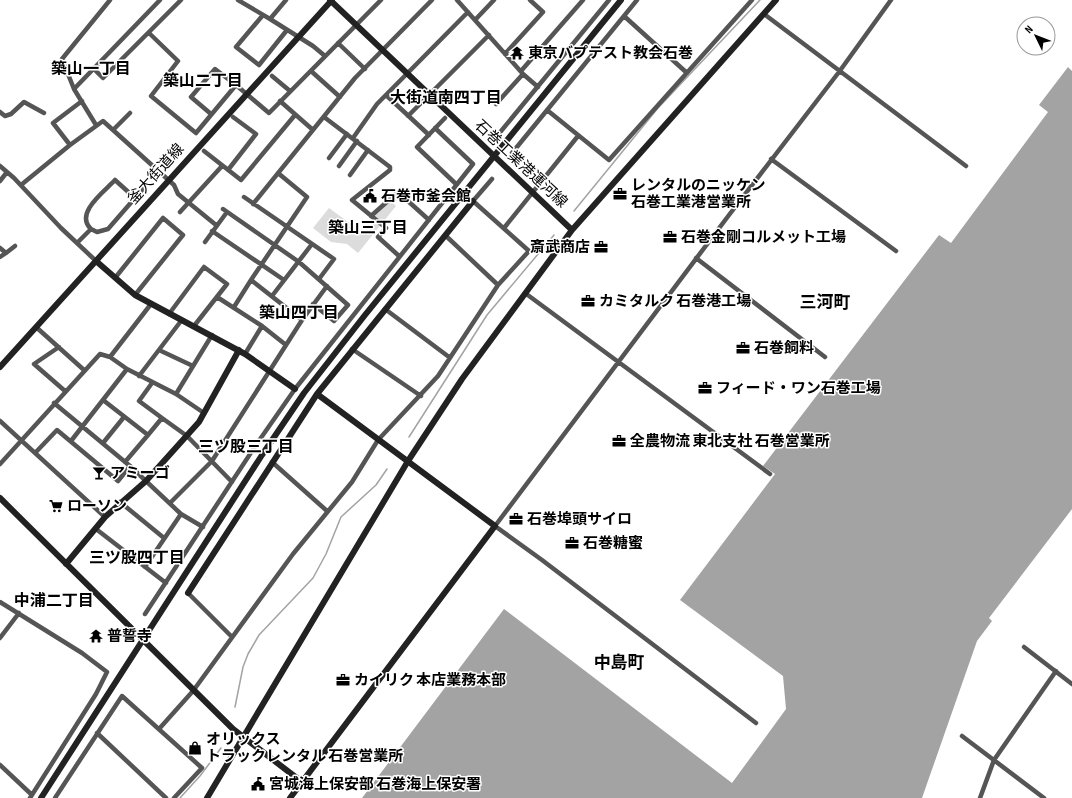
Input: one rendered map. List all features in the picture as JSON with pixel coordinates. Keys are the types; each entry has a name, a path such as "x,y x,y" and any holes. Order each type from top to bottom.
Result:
{"street":[{"path":"96,125 74,89 62,59 110,0"},
{"path":"74,89 160,0"},
{"path":"93,68 103,78 149,34 181,0"},
{"path":"238,0 288,30 325,56"},
{"path":"270,19 286,0"},
{"name":"石巻工業港運河線","path":"331,0 572,230"},
{"name":"釜大街道線","path":"0,367 331,0"},
{"path":"212,114 191,97 215,69 269,113 381,0"},
{"path":"254,204 340,97 432,0"},
{"path":"457,0 505,54 538,87"},
{"path":"475,20 494,0"},
{"path":"505,54 543,12 530,0"},
{"path":"496,104 583,0"},
{"path":"497,136 609,0"},
{"path":"41,798 304,393 364,315 621,0"},
{"path":"512,153 636,0"},
{"path":"207,798 408,461 462,379 572,230 776,0"},
{"path":"290,798 696,258 839,72 891,0"},
{"path":"548,110 609,160 750,1"},
{"path":"352,138 377,104 468,12"},
{"path":"764,14 839,72 966,166"},
{"path":"263,15 236,47 259,65 288,30"},
{"path":"624,16 686,73"},
{"path":"149,34 178,61 151,96 196,133 236,85"},
{"path":"408,116 489,35"},
{"path":"338,43 365,69"},
{"path":"311,71 340,97"},
{"path":"272,76 290,91"},
{"path":"386,95 429,135"},
{"path":"70,145 53,123 82,101"},
{"path":"280,101 313,130"},
{"path":"0,112 5,116 11,114 24,102 44,113"},
{"path":"113,130 130,113"},
{"path":"204,151 241,180 295,115"},
{"path":"228,170 256,134 233,117"},
{"path":"324,117 390,167 390,170 352,200 386,228 378,237 399,256"},
{"path":"445,118 417,147 456,184"},
{"path":"21,185 70,145 103,121 169,180 174,185 178,194 216,225"},
{"path":"145,614 295,388 473,164 435,128"},
{"path":"329,158 347,134"},
{"path":"504,228 578,136"},
{"path":"339,166 357,142"},
{"path":"350,175 368,150"},
{"path":"771,159 896,251"},
{"path":"0,166 21,185 61,228 135,295 181,321 194,326 239,350 295,388"},
{"path":"180,212 222,166"},
{"path":"0,181 7,172"},
{"path":"234,307 307,197 278,173"},
{"path":"232,637 188,593 272,462 318,394 352,349 492,179"},
{"path":"135,198 115,180 87,209 85,220 87,226 97,232 108,229 143,189"},
{"path":"371,216 398,192 429,220"},
{"path":"244,197 334,259 319,279"},
{"path":"159,729 194,691 293,554 352,482 378,440 421,396 438,376 449,357 498,285 529,251 473,201"},
{"path":"205,242 225,211 299,262 348,305 334,321 312,304"},
{"path":"115,278 163,218 183,234 135,295"},
{"path":"77,243 91,229"},
{"path":"212,231 284,280"},
{"path":"445,235 498,285"},
{"path":"272,296 312,244"},
{"path":"0,257 15,246"},
{"path":"0,248 6,253"},
{"path":"696,258 825,357"},
{"path":"169,314 204,267 227,284 194,326"},
{"path":"251,280 302,320"},
{"path":"170,503 212,461 312,304 328,286"},
{"path":"525,293 770,474"},
{"path":"216,297 262,326 286,345"},
{"path":"110,357 151,304"},
{"path":"386,309 449,357"},
{"path":"139,376 181,321"},
{"path":"245,354 262,326"},
{"path":"36,327 84,370"},
{"path":"176,394 212,335"},
{"path":"59,348 34,364 64,391"},
{"path":"352,349 421,396"},
{"path":"159,350 193,366"},
{"path":"66,564 105,517 120,502 146,481 162,461 187,436 204,413 239,350"},
{"path":"0,464 64,391 100,354 110,357 139,376 176,394 204,413"},
{"path":"71,441 127,369"},
{"path":"152,383 139,401 187,436 232,482"},
{"path":"318,394 756,724"},
{"path":"103,400 148,435"},
{"path":"54,403 130,466 181,514 203,527"},
{"path":"103,443 124,417"},
{"path":"125,462 162,418"},
{"path":"0,421 36,452 105,517"},
{"path":"36,452 57,430 118,481 130,466"},
{"path":"272,462 327,512"},
{"path":"0,498 243,738 302,782"},
{"path":"120,502 164,538"},
{"path":"145,567 181,514"},
{"path":"96,529 166,583"},
{"path":"0,602 82,653 107,672 96,694 31,796 0,765"},
{"path":"0,638 19,613"},
{"path":"1024,647 1072,684"},
{"path":"980,798 994,760 1056,671"},
{"path":"55,798 122,696 202,768 174,798"},
{"path":"97,734 166,798"},
{"path":"962,736 1044,798"}],"shaded area":[{"path":"1068,67 1072,71 1072,509 989,618 992,621 977,641 922,798 362,798 504,609 732,783 786,709 783,676 680,600 775,474 763,466 939,235 951,243 1048,112 1039,105"},
{"path":"395,198 397,200 393,203 396,206 358,253 347,244 331,242 313,228 329,208 359,230 367,231 375,222 371,219"}],"waterway":[{"path":"574,211 658,108 760,0"},
{"path":"409,437 487,315 554,235"},
{"path":"235,707 243,667 248,654 259,635 313,578 326,554 341,517 376,485 387,469"},
{"path":"180,798 200,776 221,748"}],"place":[{"name":"東京バプテスト教会石巻","path":"517,53"},
{"name":"レンタルのニッケン 石巻工業港営業所","path":"620,194"},
{"name":"石巻市釜会館","path":"370,196"},
{"name":"石巻金剛コルメット工場","path":"670,237"},
{"name":"斎武商店","path":"601,247"},
{"name":"カミタルク 石巻港工場","path":"588,301"},
{"name":"石巻飼料","path":"743,348"},
{"name":"フィード・ワン石巻工場","path":"705,388"},
{"name":"全農物流 東北支社 石巻営業所","path":"619,441"},
{"name":"アミーゴ","path":"99,473"},
{"name":"ローソン","path":"56,506"},
{"name":"石巻埠頭サイロ","path":"516,519"},
{"name":"石巻糖蜜","path":"572,543"},
{"name":"普誓寺","path":"96,636"},
{"name":"カイリク 本店業務本部","path":"343,680"},
{"name":"オリックス トラックレンタル 石巻営業所","path":"195,748"},
{"name":"宮城海上保安部 石巻海上保安署","path":"258,784"}],"district":[{"name":"築山一丁目","path":"91,69"},
{"name":"築山二丁目","path":"203,81"},
{"name":"大街道南四丁目","path":"446,98"},
{"name":"築山三丁目","path":"368,228"},
{"name":"三河町","path":"825,303"},
{"name":"築山四丁目","path":"299,313"},
{"name":"三ツ股三丁目","path":"246,447"},
{"name":"三ツ股四丁目","path":"137,558"},
{"name":"中浦二丁目","path":"54,601"},
{"name":"中島町","path":"619,663"}]}
